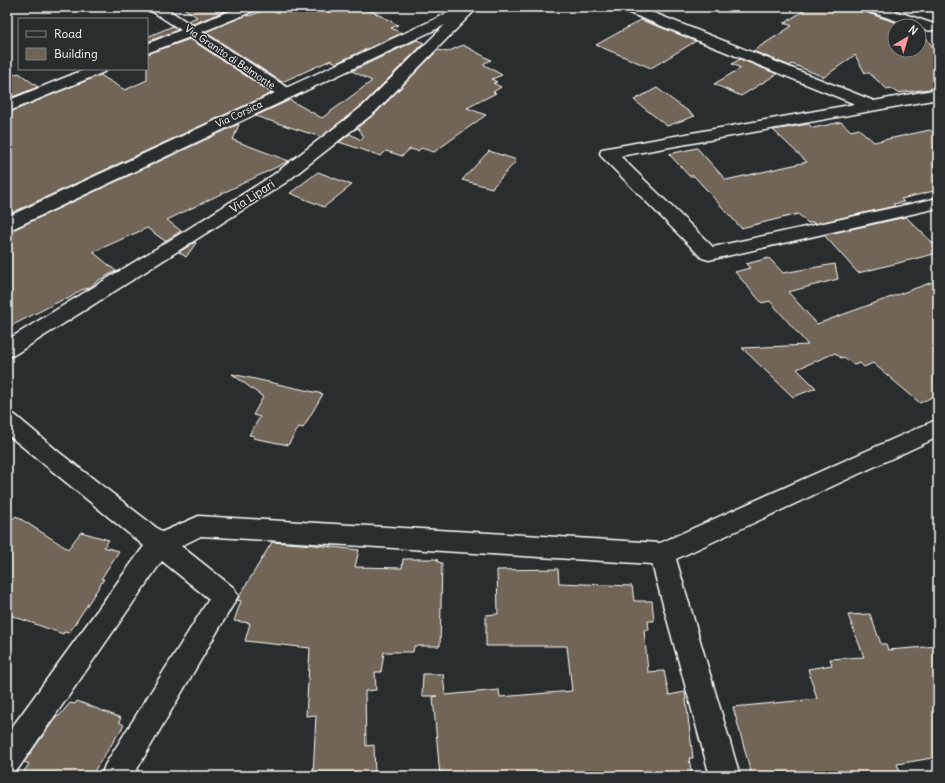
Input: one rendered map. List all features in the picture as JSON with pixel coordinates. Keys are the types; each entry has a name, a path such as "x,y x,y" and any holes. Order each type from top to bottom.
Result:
{"street":[{"name":"Via Granito di Belmonte","path":"155,7 285,93"},
{"path":"148,49 251,7"},
{"path":"627,7 874,106"},
{"path":"870,7 932,32 912,7"},
{"name":"Via Corsica","path":"7,224 285,93 471,8"},
{"name":"Via Lipari","path":"7,350 279,179 369,109 471,8"},
{"path":"7,107 97,70"},
{"path":"938,94 608,153 709,254 938,203"},
{"path":"7,421 159,545 225,596 116,776"},
{"path":"7,759 159,545 199,526 662,554 938,427"},
{"path":"662,554 724,776"}],"building":[{"path":"182,7 218,7 225,11 193,24 188,21 197,17"},
{"path":"274,7 364,7 398,25 391,28 402,33 336,63 331,60 282,82 205,32 247,15 249,16"},
{"path":"810,7 849,7 887,19 887,58 927,58 927,39 938,55 938,88 897,93 891,88 887,89 869,73 865,73 855,55 824,77 792,64 790,66 753,51 792,26 784,23"},
{"path":"641,20 696,41 651,68 596,45"},
{"path":"173,26 178,30 148,42 148,37"},
{"path":"190,39 272,93 7,215 7,113 100,75 125,90 147,80 148,54"},
{"path":"417,40 424,43 362,105 321,137 255,116 290,100 322,118 372,81 352,71"},
{"path":"463,45 491,60 483,64 502,75 492,79 497,82 493,83 501,87 493,92 496,93 467,108 486,115 434,152 421,148 418,151 410,149 402,156 386,151 381,156 339,142 350,134 361,140 364,137 358,128 354,130 376,113 438,50 447,52"},
{"path":"740,59 777,74 741,96 714,84 741,68 732,64"},
{"path":"19,73 38,87 7,99 7,77"},
{"path":"657,88 695,116 667,126 634,100"},
{"path":"841,122 851,131 859,129 874,142 930,130 938,137 938,190 901,199 904,202 893,204 895,206 814,224 813,222 808,223 798,214 741,228 694,176 689,176 669,154 697,148 726,180 807,162 773,130 808,124 813,128"},
{"path":"239,124 233,140 289,161 167,220 181,231 165,241 147,228 93,252 116,271 99,280 89,288 81,290 68,299 64,299 7,328 7,231 15,229"},
{"path":"489,151 517,160 492,188 462,180"},
{"path":"318,172 352,185 324,207 290,193"},
{"path":"906,217 938,248 938,253 858,273 824,235"},
{"path":"195,242 196,243 186,257 179,252"},
{"path":"769,258 783,273 835,264 838,279 788,292 817,324 938,280 938,394 920,403 873,363 864,367 860,363 854,365 844,357 841,358 835,353 797,369 816,388 793,397 742,348 808,345 770,301 762,303 735,272 750,268 746,264"},
{"path":"232,374 323,394 303,428 299,427 288,445 253,438 255,436 249,435 260,417 253,415 263,397"},
{"path":"16,516 68,549 81,532 109,540 104,547 119,551 101,579 104,579 69,633 64,632 63,634 7,614 7,524"},
{"path":"272,542 359,550 355,567 402,568 403,559 437,559 438,562 442,563 440,646 414,646 413,652 384,652 381,672 375,672 376,690 365,691 366,746 374,745 375,776 313,776 316,715 306,716 310,648 245,641 250,623 234,621 241,601 237,600"},
{"path":"558,569 559,583 632,586 634,601 652,601 654,621 648,621 649,630 644,630 648,672 664,671 669,695 685,692 693,758 689,758 692,776 440,776 433,697 437,696 422,696 423,674 443,674 445,695 499,690 500,697 572,691 567,646 486,646 486,615 498,614 497,570"},
{"path":"870,614 881,644 886,644 888,650 938,646 938,757 897,764 902,776 752,776 733,707 817,699 808,669 832,665 830,659 864,657 848,615"},
{"path":"77,701 121,718 119,722 124,725 91,776 21,776 29,764 24,762 57,716 59,716 70,703 75,704"}]}
